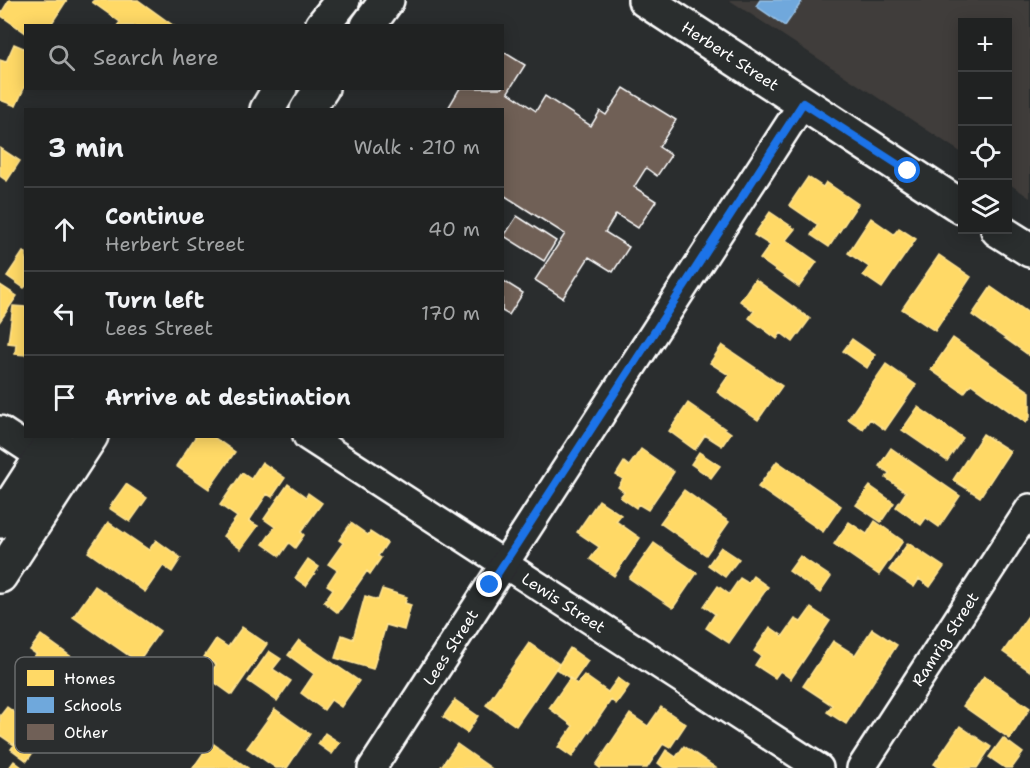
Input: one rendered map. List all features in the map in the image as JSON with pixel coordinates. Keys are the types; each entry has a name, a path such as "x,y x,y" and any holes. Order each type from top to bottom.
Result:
{"street":[{"path":"324,24 343,0"},
{"path":"369,24 387,0"},
{"name":"Herbert Street","path":"644,1 958,204"},
{"path":"268,108 279,90"},
{"path":"308,108 321,90"},
{"name":"Lees Street","path":"372,768 803,103"},
{"path":"1004,234 1030,250"},
{"path":"0,430 54,456"},
{"path":"0,521 54,456 87,438"},
{"name":"Lewis Street","path":"310,438 819,768"},
{"path":"0,576 54,456"},
{"name":"Ramrig Street","path":"861,768 1030,508"}],"shaded area":[{"path":"729,0 1030,0 1030,198 1012,186 1012,18 958,18 958,150"}],"building: Homes":[{"path":"9,0 67,0 51,24 24,24 24,32 0,15"},
{"path":"94,0 138,0 171,24 118,24 120,22 92,2"},
{"path":"14,44 24,48 24,88 16,106 0,100 0,60 6,62"},
{"path":"0,148 20,161 7,181 0,176"},
{"path":"808,177 823,187 826,182 858,204 829,247 811,235 818,225 789,205"},
{"path":"770,212 795,229 786,240 817,262 799,287 760,259 770,245 754,235"},
{"path":"871,218 894,234 899,228 916,239 882,288 863,275 869,267 848,253"},
{"path":"23,252 24,252 24,288 7,276"},
{"path":"939,255 971,277 935,331 902,309"},
{"path":"755,279 810,319 793,342 781,333 777,339 749,318 754,311 740,301"},
{"path":"0,285 17,296 0,321"},
{"path":"991,287 1030,314 1030,356 972,315"},
{"path":"13,306 24,307 24,355 15,354 16,344 8,343"},
{"path":"953,338 1030,392 1030,417 1026,423 971,384 964,393 931,370"},
{"path":"852,339 875,355 867,368 843,351"},
{"path":"722,345 782,386 758,420 717,392 729,375 710,363"},
{"path":"886,364 916,385 885,430 870,419 863,429 848,419"},
{"path":"688,403 731,433 722,446 705,435 695,450 669,431"},
{"path":"918,407 963,438 947,461 902,430"},
{"path":"983,434 1010,451 980,497 953,480"},
{"path":"195,438 215,438 235,452 209,489 176,466"},
{"path":"891,448 960,496 939,527 926,518 921,525 896,507 906,492 886,478 889,473 879,466"},
{"path":"641,449 674,472 648,510 638,504 636,508 620,497 624,492 618,487 623,479 616,475 624,462 629,466"},
{"path":"699,452 720,466 711,478 691,464"},
{"path":"777,461 841,506 823,532 758,487"},
{"path":"262,462 285,478 272,497 267,494 249,521 258,526 241,549 223,536 237,517 220,505 242,473 251,479"},
{"path":"126,484 147,498 130,522 109,508"},
{"path":"288,484 306,497 308,493 322,503 301,532 304,535 295,548 289,543 280,556 263,544 275,527 264,519"},
{"path":"870,486 894,503 881,522 856,505"},
{"path":"684,490 729,522 706,555 660,523"},
{"path":"599,500 621,515 616,521 640,538 614,576 590,559 599,547 577,532"},
{"path":"875,521 903,541 879,575 834,544 849,522 867,534"},
{"path":"108,522 149,550 156,540 181,558 172,572 163,566 145,592 88,552"},
{"path":"351,523 368,535 370,532 387,543 378,556 381,558 370,574 367,571 338,613 324,602 333,589 327,585 337,570 328,564 343,543 339,540"},
{"path":"654,543 697,573 673,608 629,578"},
{"path":"908,543 944,567 930,587 919,579 914,587 889,570"},
{"path":"721,547 739,559 725,577 708,565"},
{"path":"800,556 831,577 820,593 789,571"},
{"path":"308,559 319,567 306,586 295,578"},
{"path":"753,576 768,587 729,643 706,628 715,614 704,606 718,586 729,594 740,578 748,583"},
{"path":"95,586 160,631 142,657 131,657 73,617"},
{"path":"382,589 407,597 405,603 411,605 404,630 386,625 373,669 335,658 342,635 353,639 365,596 378,600"},
{"path":"811,608 830,621 791,679 780,671 775,678 755,665 761,656 754,651 770,627 783,636 795,619 801,622"},
{"path":"1028,616 1030,618 1030,671 1003,652"},
{"path":"242,627 267,644 232,695 213,681 213,669 216,665 213,663 213,657 204,657 216,639 228,647"},
{"path":"872,629 897,645 846,724 827,712 832,705 803,686 833,641 855,655"},
{"path":"41,635 72,657 34,657 36,654 30,650"},
{"path":"299,640 359,681 341,707 331,700 324,710 301,693 314,674 288,655"},
{"path":"529,643 559,664 516,726 486,705"},
{"path":"570,648 588,661 574,681 556,669"},
{"path":"269,651 281,659 273,669 291,681 277,701 248,681"},
{"path":"584,675 608,692 618,678 629,686 616,704 611,700 572,757 558,747 573,726 549,708 570,678 577,684"},
{"path":"984,676 1030,708 1010,739 963,706"},
{"path":"455,700 478,716 467,733 443,717"},
{"path":"7,707 15,713 14,745 0,735 0,716"},
{"path":"661,707 686,724 670,748 663,744 647,768 600,768 596,765 630,714 648,726"},
{"path":"275,709 310,734 287,768 276,768 247,748"},
{"path":"960,726 991,747 977,768 940,768 934,764"},
{"path":"325,733 340,743 332,754 318,744"},
{"path":"1003,738 1023,753 1012,768 1005,768 989,757"},
{"path":"213,743 248,768 193,768 203,753 213,753"},
{"path":"457,744 491,768 440,768"},
{"path":"684,746 716,768 664,768 658,763 666,750 676,757"},
{"path":"16,753 33,753 27,761"},
{"path":"14,761 23,768 9,768"}],"building: Schools":[{"path":"760,0 803,0 785,26 756,6"}],"building: Other":[{"path":"504,52 525,65 508,92 536,111 545,96 591,126 600,111 606,115 624,88 676,120 659,147 671,155 657,176 646,168 634,187 656,201 638,228 616,214 605,232 629,247 613,272 589,257 563,298 535,280 565,234 504,195 504,108 448,108 459,90 504,90"},
{"path":"517,216 556,241 544,261 504,236"},
{"path":"504,281 523,293 509,315 504,312"}],"route":[{"path":"490,585 803,103 908,171"}]}
